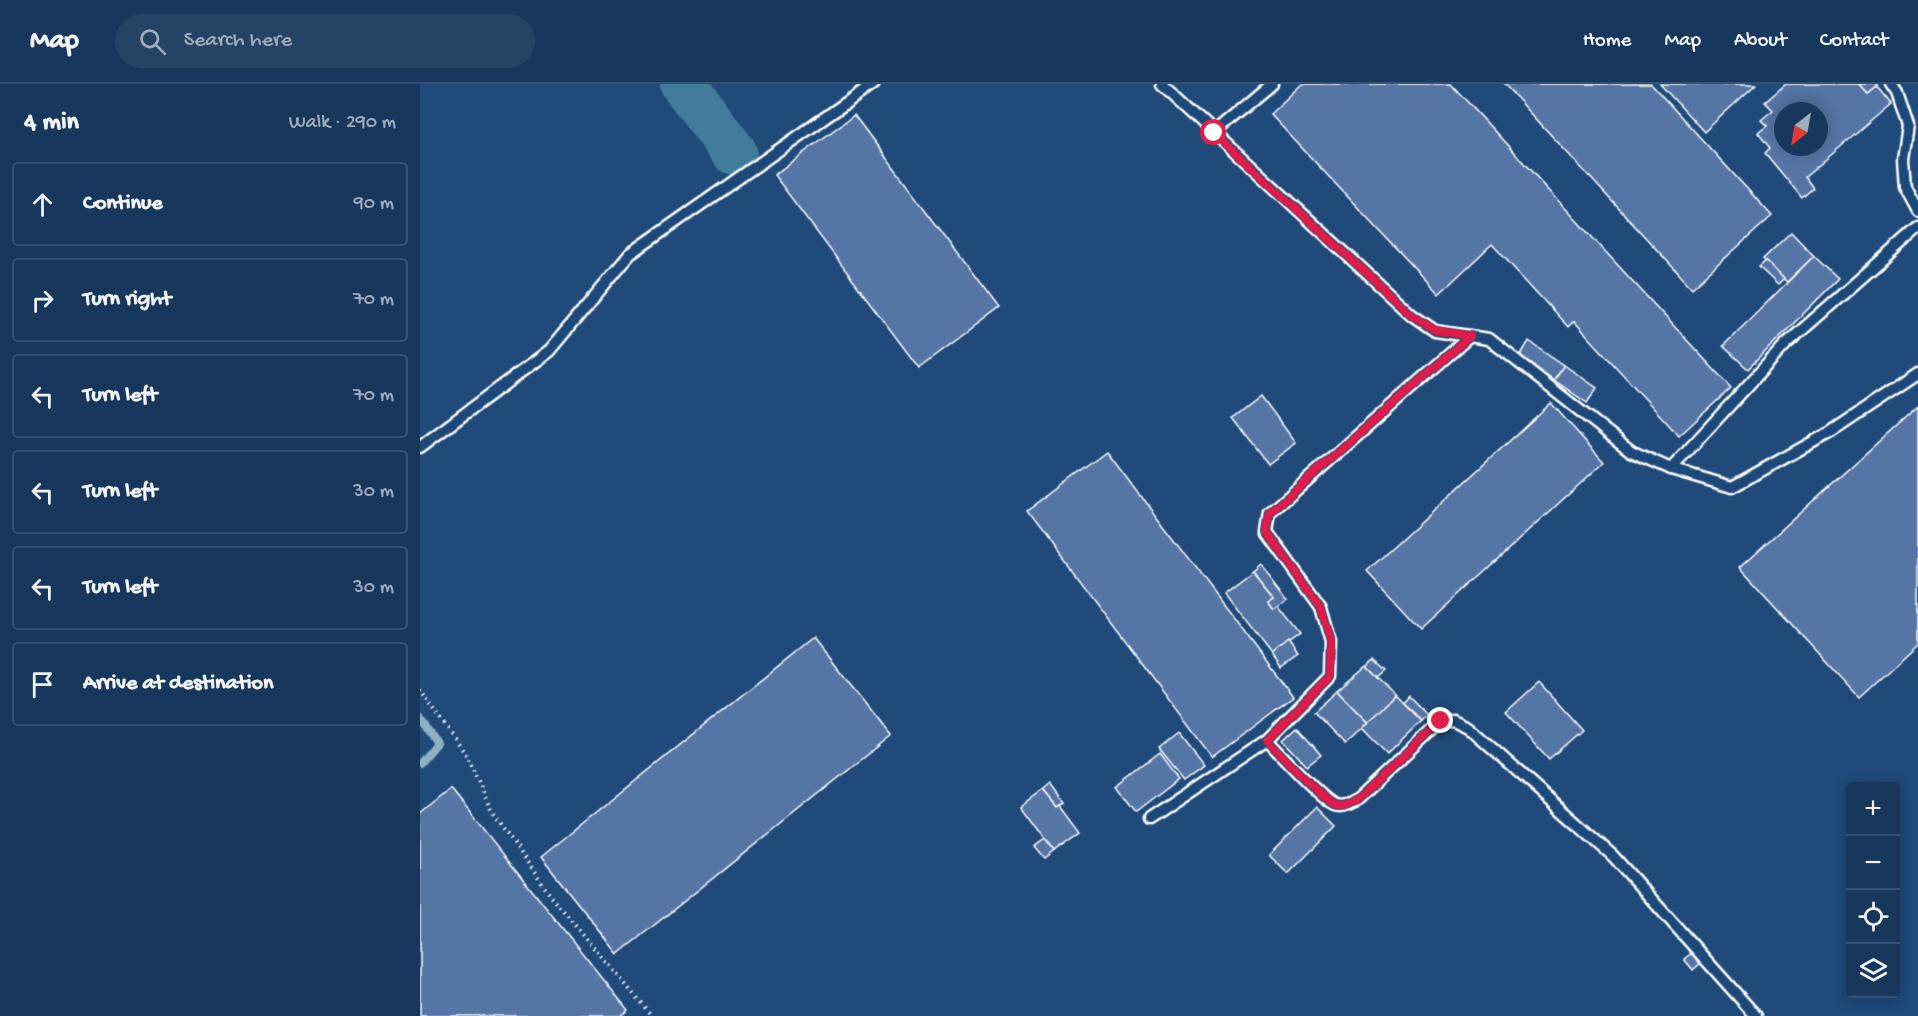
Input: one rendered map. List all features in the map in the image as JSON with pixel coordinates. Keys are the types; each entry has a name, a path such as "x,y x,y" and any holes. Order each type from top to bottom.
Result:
{"lane":[{"path":"420,447 549,351 630,254 873,84"},
{"path":"1162,84 1412,315 1435,330 1489,339 1631,451 1671,469 1732,487 1831,432 1918,374"},
{"path":"1214,133 1272,84"},
{"path":"1891,84 1897,93 1908,126 1903,159 1905,187 1918,211"},
{"path":"1671,469 1786,345 1918,228"},
{"path":"1149,819 1267,740 1330,676 1331,642 1321,607 1267,532 1270,513 1470,336"},
{"path":"1267,740 1319,792 1335,805 1346,806 1357,800 1441,721 1453,720 1468,727 1614,856 1756,1016"}],"path":[{"path":"420,690 467,756 492,812 551,896 652,1016"}],"building":[{"path":"1302,84 1451,84 1731,388 1679,436 1574,321 1568,327 1492,244 1439,294 1270,114"},
{"path":"1504,84 1651,84 1772,216 1692,288"},
{"path":"1660,84 1756,84 1704,132"},
{"path":"1786,84 1859,84 1868,94 1877,87 1891,104 1805,177 1813,188 1802,198 1765,153 1770,148 1758,133 1767,126 1761,120 1773,110 1765,102"},
{"path":"1859,84 1876,84 1878,86 1868,94"},
{"path":"854,115 999,308 919,368 774,175"},
{"path":"1791,232 1814,256 1787,282 1763,259"},
{"path":"1814,256 1838,279 1748,369 1723,346"},
{"path":"1766,261 1784,279 1778,285 1759,267"},
{"path":"1529,341 1564,365 1554,380 1520,356"},
{"path":"1564,365 1597,388 1587,403 1554,380"},
{"path":"1261,396 1296,443 1268,464 1233,418"},
{"path":"1551,403 1604,462 1421,629 1367,571"},
{"path":"1918,406 1918,643 1859,697 1740,567"},
{"path":"1107,451 1293,697 1212,757 1027,511"},
{"path":"1261,564 1288,599 1274,609 1268,601 1274,597 1253,571"},
{"path":"1253,571 1274,597 1268,601 1274,609 1278,606 1300,634 1272,655 1224,593"},
{"path":"813,638 891,736 618,954 541,857"},
{"path":"1288,642 1298,656 1281,668 1272,655"},
{"path":"1374,660 1386,671 1378,678 1367,667"},
{"path":"1366,666 1395,695 1368,723 1337,691"},
{"path":"1539,682 1582,730 1549,759 1506,712"},
{"path":"1337,691 1368,723 1345,744 1314,712"},
{"path":"1395,695 1421,721 1387,754 1362,728"},
{"path":"1409,696 1427,715 1421,721 1403,703"},
{"path":"1297,727 1321,755 1307,766 1283,740"},
{"path":"1179,733 1204,765 1184,780 1159,749"},
{"path":"1160,754 1179,779 1136,812 1117,787"},
{"path":"1050,785 1064,804 1057,808 1043,791"},
{"path":"451,789 628,1010 620,1016 420,1016 420,814"},
{"path":"1043,791 1057,808 1060,806 1080,833 1054,852 1021,807"},
{"path":"1317,807 1336,826 1288,874 1269,855"},
{"path":"1045,840 1054,852 1044,860 1034,848"},
{"path":"1693,952 1702,962 1693,970 1684,959"}],"waterway":[{"path":"683,84 734,152"},
{"path":"420,718 437,743 420,763"}],"route":[{"path":"1214,133 1412,315 1435,330 1470,336 1270,513 1267,532 1321,607 1331,642 1330,676 1267,740 1319,792 1335,805 1346,806 1357,800 1441,721"}]}
